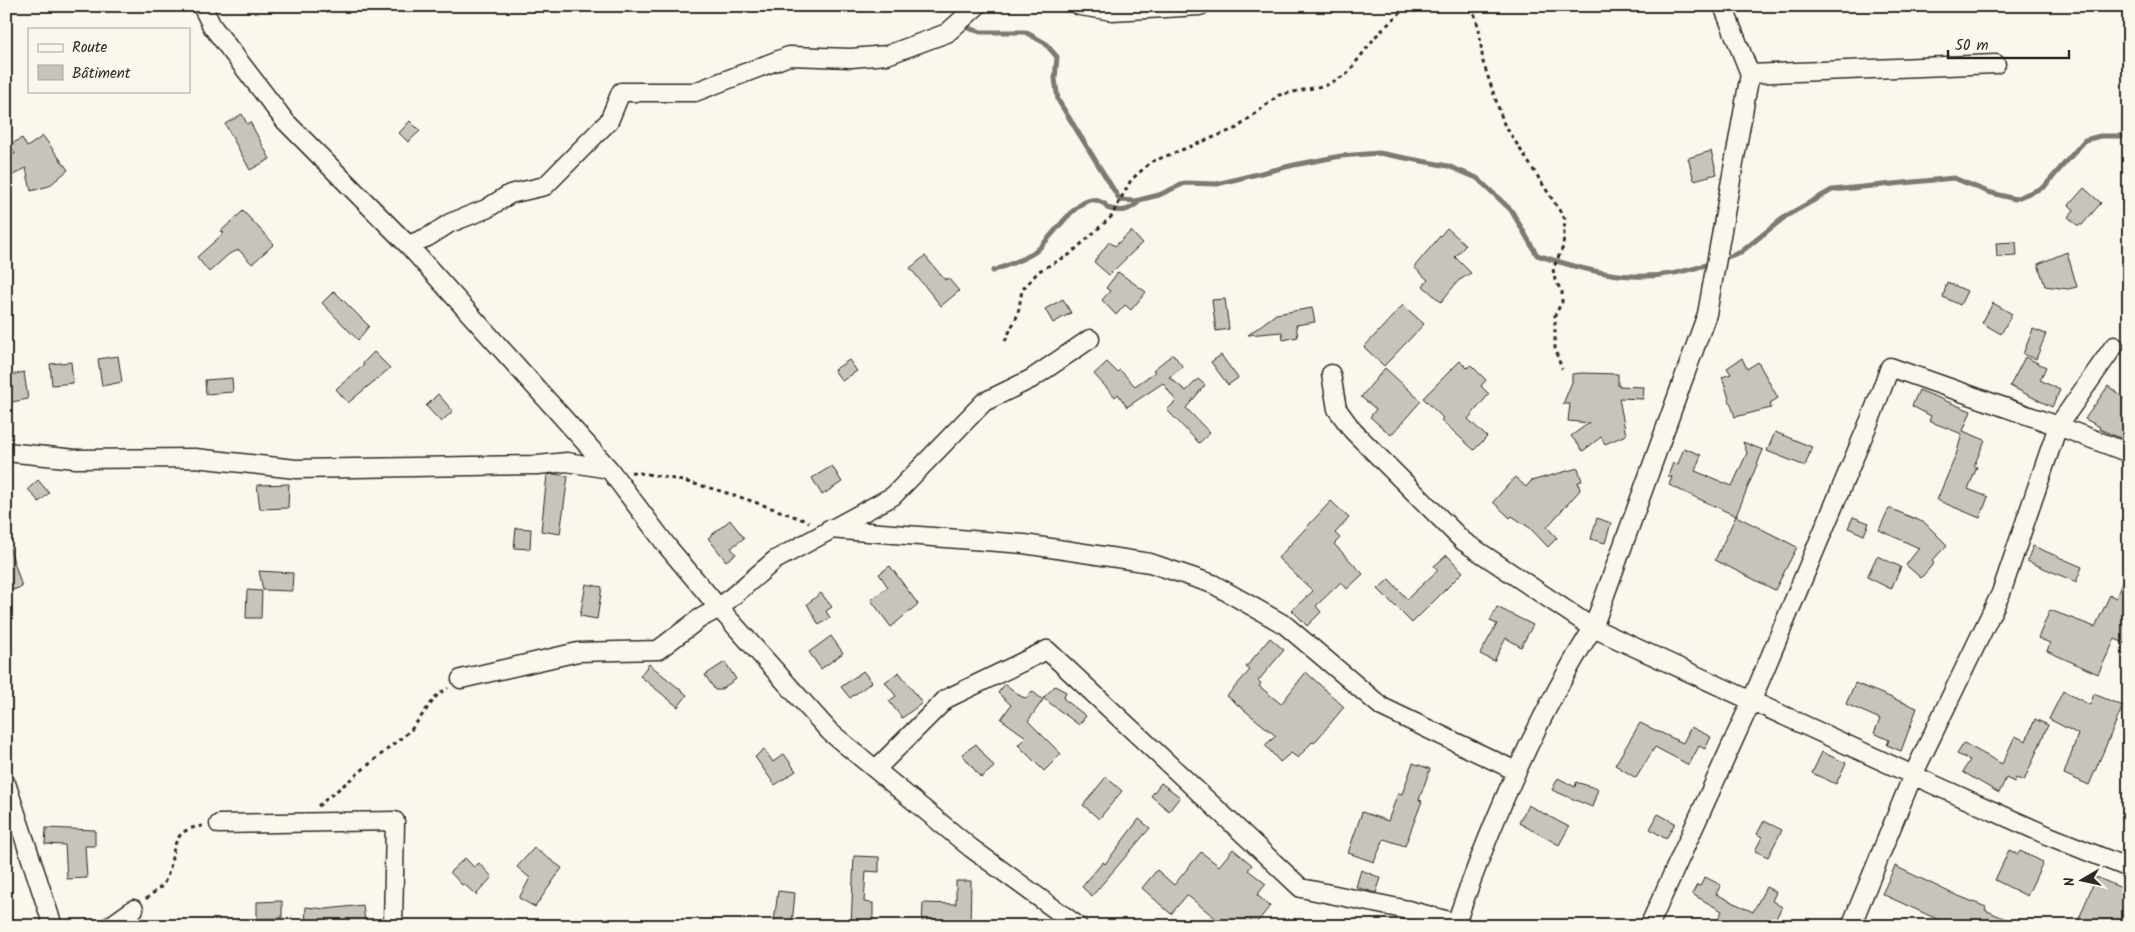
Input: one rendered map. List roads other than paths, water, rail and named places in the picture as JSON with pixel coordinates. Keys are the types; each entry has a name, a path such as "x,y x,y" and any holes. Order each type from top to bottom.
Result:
{"street":[{"path":"202,6 212,26 285,121 408,245 609,469 667,546 719,608 830,732 971,848 1078,926"},
{"path":"408,245 428,237 450,223 486,209 510,194 545,186 609,122 621,92 695,92 789,56 851,58 887,55 947,33 977,6"},
{"path":"1080,6 1112,11 1200,6"},
{"path":"876,769 946,699 1047,650 1301,888 1408,910 1455,924 1516,771 1564,674 1593,628 1707,314 1750,74 1723,6"},
{"path":"1750,74 1996,64"},
{"path":"461,679 578,652 658,650 699,619 719,608 775,560 893,496 984,402 1031,379 1090,339"},
{"path":"1851,926 1913,775 2001,593 2058,426 2114,346"},
{"path":"1649,926 1751,702 1872,415 1890,367 2129,453"},
{"path":"1331,374 1337,409 1353,431 1463,541 1593,628 1751,702 2049,836 2129,868"},
{"path":"6,452 76,459 194,458 296,468 538,465 567,462 609,469"},
{"path":"829,530 1024,544 1150,563 1213,584 1285,626 1382,707 1516,771"},
{"path":"6,783 53,926"},
{"path":"219,824 395,821 393,926"},
{"path":"110,926 134,909"}],"waterway":[{"path":"959,6 958,15 968,28 981,32 1025,32 1045,43 1057,57 1055,79 1058,100 1120,200 1135,201 1159,195 1185,183 1217,184 1294,165 1341,156 1379,153 1448,166 1477,178 1511,210 1537,255 1582,268 1624,276 1666,275 1711,263"},
{"path":"1719,260 1741,252 1786,216 1832,190 1954,178 1988,192 2015,199 2044,187 2085,140 2100,136 2129,136"},
{"path":"993,271 1035,252 1072,212 1088,201 1097,200 1105,204 1107,208 1122,211 1133,207 1141,200"}]}
